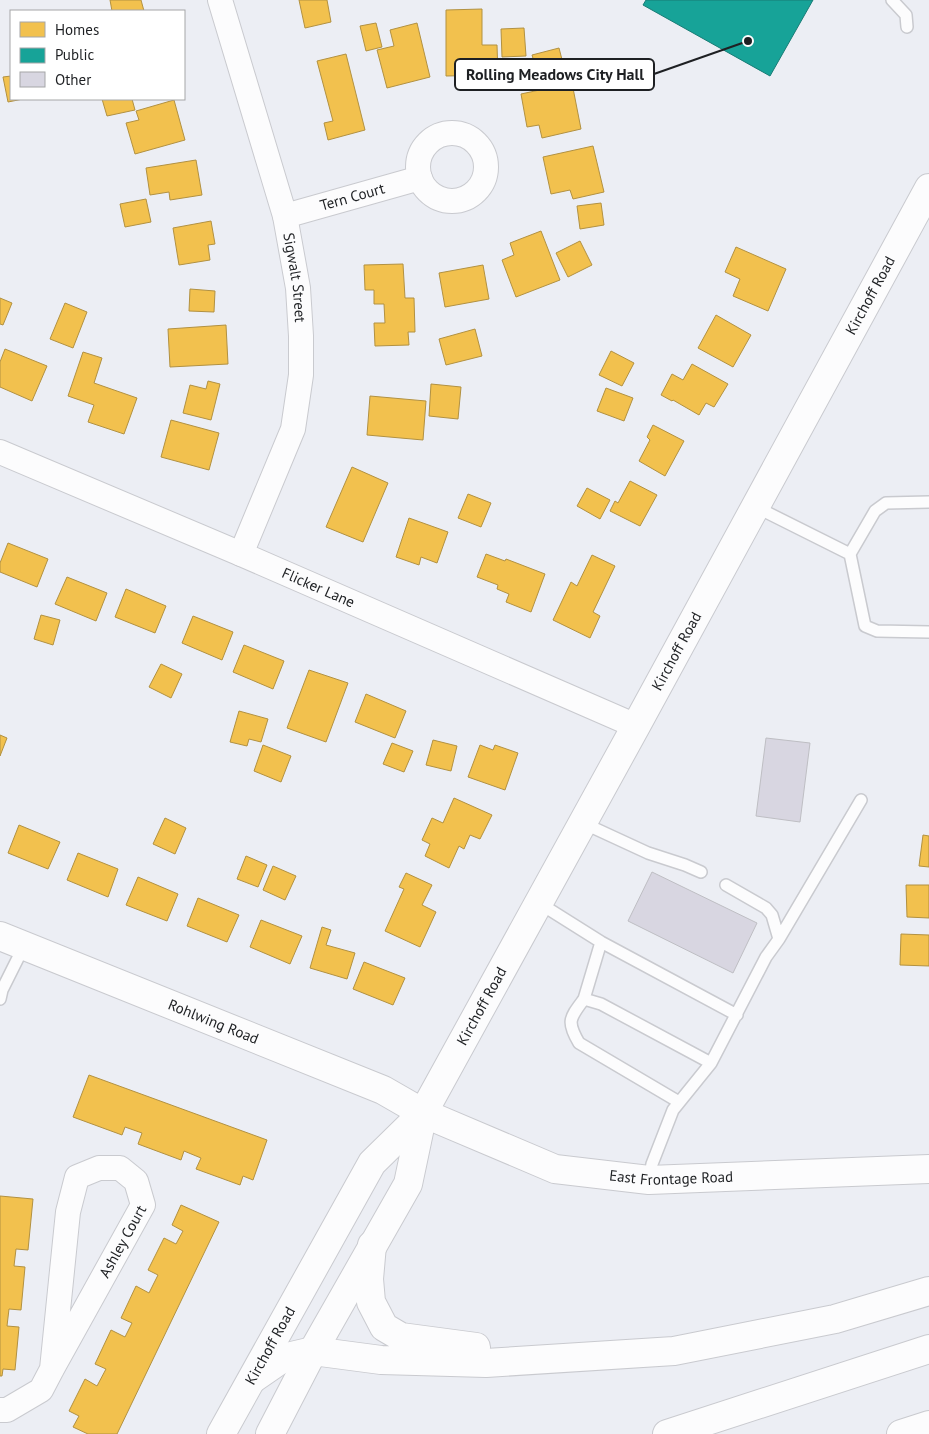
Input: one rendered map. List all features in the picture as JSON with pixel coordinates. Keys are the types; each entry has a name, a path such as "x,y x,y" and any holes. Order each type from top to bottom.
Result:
{"main road":[{"name":"Kirchoff Road","path":"221,1434 254,1378 372,1163 423,1113 929,188"},
{"name":"Rohlwing Road","path":"12,941 383,1090 423,1113"},
{"name":"Kirchoff Road","path":"270,1434 313,1351 408,1184 423,1113"},
{"name":"East Frontage Road","path":"423,1113 555,1169 649,1180 929,1169"},
{"path":"372,1245 369,1279 371,1302 384,1327 401,1337 495,1350 579,1357"},
{"path":"254,1378 283,1358 313,1351 381,1360 486,1364 674,1351 836,1318 929,1291"},
{"path":"667,1434 929,1349"},
{"path":"901,1434 929,1425"}],"street":[{"name":"Sigwalt Street","path":"220,0 285,216 298,288 302,376 293,430 241,554"},
{"name":"Tern Court","path":"285,216 420,178"},
{"name":"Flicker Lane","path":"0,452 241,554 636,726"},
{"name":"Ashley Court","path":"0,1410 7,1410 41,1390 143,1205 136,1181 120,1168 99,1168 77,1177 68,1212 52,1369"}],"lane":[{"path":"892,0 906,15 907,27"},
{"path":"929,502 886,503 875,511 850,554 865,626 877,631 929,632"},
{"path":"756,507 850,554"},
{"path":"649,1180 652,1164 673,1110 711,1063 766,957 779,940 861,800"},
{"path":"583,823 648,853 701,872"},
{"path":"726,885 766,908 772,915 779,940"},
{"path":"539,903 601,942 737,1015"},
{"path":"0,1000 12,941"},
{"path":"601,942 584,999 572,1015 571,1029 579,1043 679,1102"},
{"path":"584,999 601,1004 711,1063"}],"building: Homes":[{"path":"110,0 141,0 144,10 112,10"},
{"path":"299,0 327,0 331,22 305,28"},
{"path":"482,9 482,45 497,45 498,75 446,76 446,10"},
{"path":"376,23 382,47 366,51 360,26"},
{"path":"417,23 430,77 387,88 377,50 394,46 390,30"},
{"path":"524,28 526,56 502,57 501,29"},
{"path":"559,48 566,75 540,82 532,55"},
{"path":"346,54 365,130 328,140 324,123 333,121 317,61"},
{"path":"10,76 10,100 18,100 8,102 3,77"},
{"path":"572,83 581,129 542,138 539,125 527,127 521,94"},
{"path":"102,100 132,100 135,110 107,116"},
{"path":"174,100 185,140 135,154 126,123 139,120 136,111"},
{"path":"593,146 604,192 573,199 570,190 551,194 543,157"},
{"path":"196,160 202,195 170,200 169,192 150,195 146,168"},
{"path":"146,199 151,222 125,227 120,204"},
{"path":"601,203 604,225 580,229 577,206"},
{"path":"211,221 215,244 208,245 210,260 179,265 173,228"},
{"path":"541,231 560,280 516,297 502,260 514,255 510,243"},
{"path":"580,241 592,265 568,277 556,253"},
{"path":"736,247 786,269 768,311 733,296 740,279 725,272"},
{"path":"403,264 405,298 414,298 415,332 408,332 409,345 375,346 374,323 385,323 384,304 374,304 374,290 365,290 364,265"},
{"path":"483,265 489,299 445,307 439,273"},
{"path":"190,289 215,291 214,312 189,311"},
{"path":"0,298 12,303 3,325 0,324"},
{"path":"65,303 87,312 73,348 50,339"},
{"path":"716,315 751,335 733,367 698,348"},
{"path":"226,325 228,364 170,367 168,329"},
{"path":"475,329 482,356 446,365 439,339"},
{"path":"5,349 47,366 32,401 0,387 0,362"},
{"path":"611,351 634,363 622,386 599,375"},
{"path":"83,352 102,358 94,383 137,398 124,434 88,422 94,405 68,396"},
{"path":"692,364 728,384 714,407 706,403 699,415 661,395 672,374 683,380"},
{"path":"208,381 220,384 211,420 183,413 190,385 206,389"},
{"path":"431,384 461,387 458,419 429,416"},
{"path":"606,388 633,398 624,421 597,411"},
{"path":"370,396 426,401 423,440 367,435"},
{"path":"171,420 219,433 209,470 161,457"},
{"path":"653,425 684,441 665,476 639,461 650,440 647,437"},
{"path":"352,467 388,483 363,542 326,527"},
{"path":"630,481 657,495 640,526 610,511 615,501 618,503"},
{"path":"587,488 610,500 600,519 577,506"},
{"path":"468,494 491,503 481,527 458,518"},
{"path":"409,518 448,532 437,563 421,557 419,565 396,557"},
{"path":"8,543 48,559 37,587 0,572 0,563"},
{"path":"486,554 505,561 506,559 545,574 531,612 506,602 509,594 497,589 498,585 477,577"},
{"path":"592,555 615,566 593,612 600,616 590,638 553,620 571,582 577,586"},
{"path":"67,577 107,593 96,621 55,604"},
{"path":"126,589 166,606 155,633 115,617"},
{"path":"41,615 60,620 53,645 34,639"},
{"path":"193,616 233,632 222,660 182,643"},
{"path":"244,645 284,661 273,689 233,672"},
{"path":"161,664 182,674 171,698 149,687"},
{"path":"309,670 348,683 326,742 287,728"},
{"path":"366,694 406,711 395,738 355,722"},
{"path":"239,711 268,719 261,742 249,739 247,746 230,742"},
{"path":"0,735 7,738 0,756"},
{"path":"433,740 457,746 451,771 426,765"},
{"path":"392,743 413,751 404,772 383,764"},
{"path":"263,745 291,756 281,782 254,771"},
{"path":"480,745 493,750 495,745 518,753 505,790 468,777"},
{"path":"454,798 492,815 480,839 470,835 464,849 459,846 449,868 425,856 430,844 422,840 432,818 443,823"},
{"path":"165,818 186,828 175,854 153,844"},
{"path":"19,825 60,842 48,869 8,853"},
{"path":"923,835 929,836 929,867 919,866"},
{"path":"78,853 118,869 108,897 67,880"},
{"path":"246,856 267,865 258,887 237,879"},
{"path":"273,866 296,876 285,900 263,890"},
{"path":"406,873 432,885 422,905 436,912 420,947 385,931 404,889 399,887"},
{"path":"138,877 178,894 167,921 126,905"},
{"path":"906,885 929,885 929,918 907,917"},
{"path":"198,898 239,915 227,942 187,926"},
{"path":"261,920 302,936 290,964 250,947"},
{"path":"322,927 331,930 326,945 355,953 347,979 310,968"},
{"path":"901,934 929,935 929,966 900,965"},
{"path":"364,962 405,978 393,1005 353,989"},
{"path":"89,1075 267,1140 253,1180 243,1176 240,1185 196,1169 201,1158 184,1151 181,1160 138,1144 142,1133 125,1127 122,1135 73,1117"},
{"path":"0,1196 33,1199 28,1250 16,1249 14,1266 25,1267 21,1310 9,1309 7,1326 19,1327 15,1370 3,1369 2,1376 0,1376"},
{"path":"181,1205 219,1222 117,1434 88,1434 73,1427 79,1416 69,1411 85,1379 97,1386 106,1369 95,1364 111,1330 125,1337 132,1323 121,1318 136,1286 149,1293 158,1275 148,1270 164,1238 176,1244 183,1231 172,1225"}],"building: Public":[{"path":"646,0 813,0 770,76 643,5"}],"building: Other":[{"path":"766,738 810,743 800,822 756,816"},
{"path":"652,872 757,923 733,973 628,921"}],"place":[{"name":"Rolling Meadows City Hall","path":"748,41"}]}
